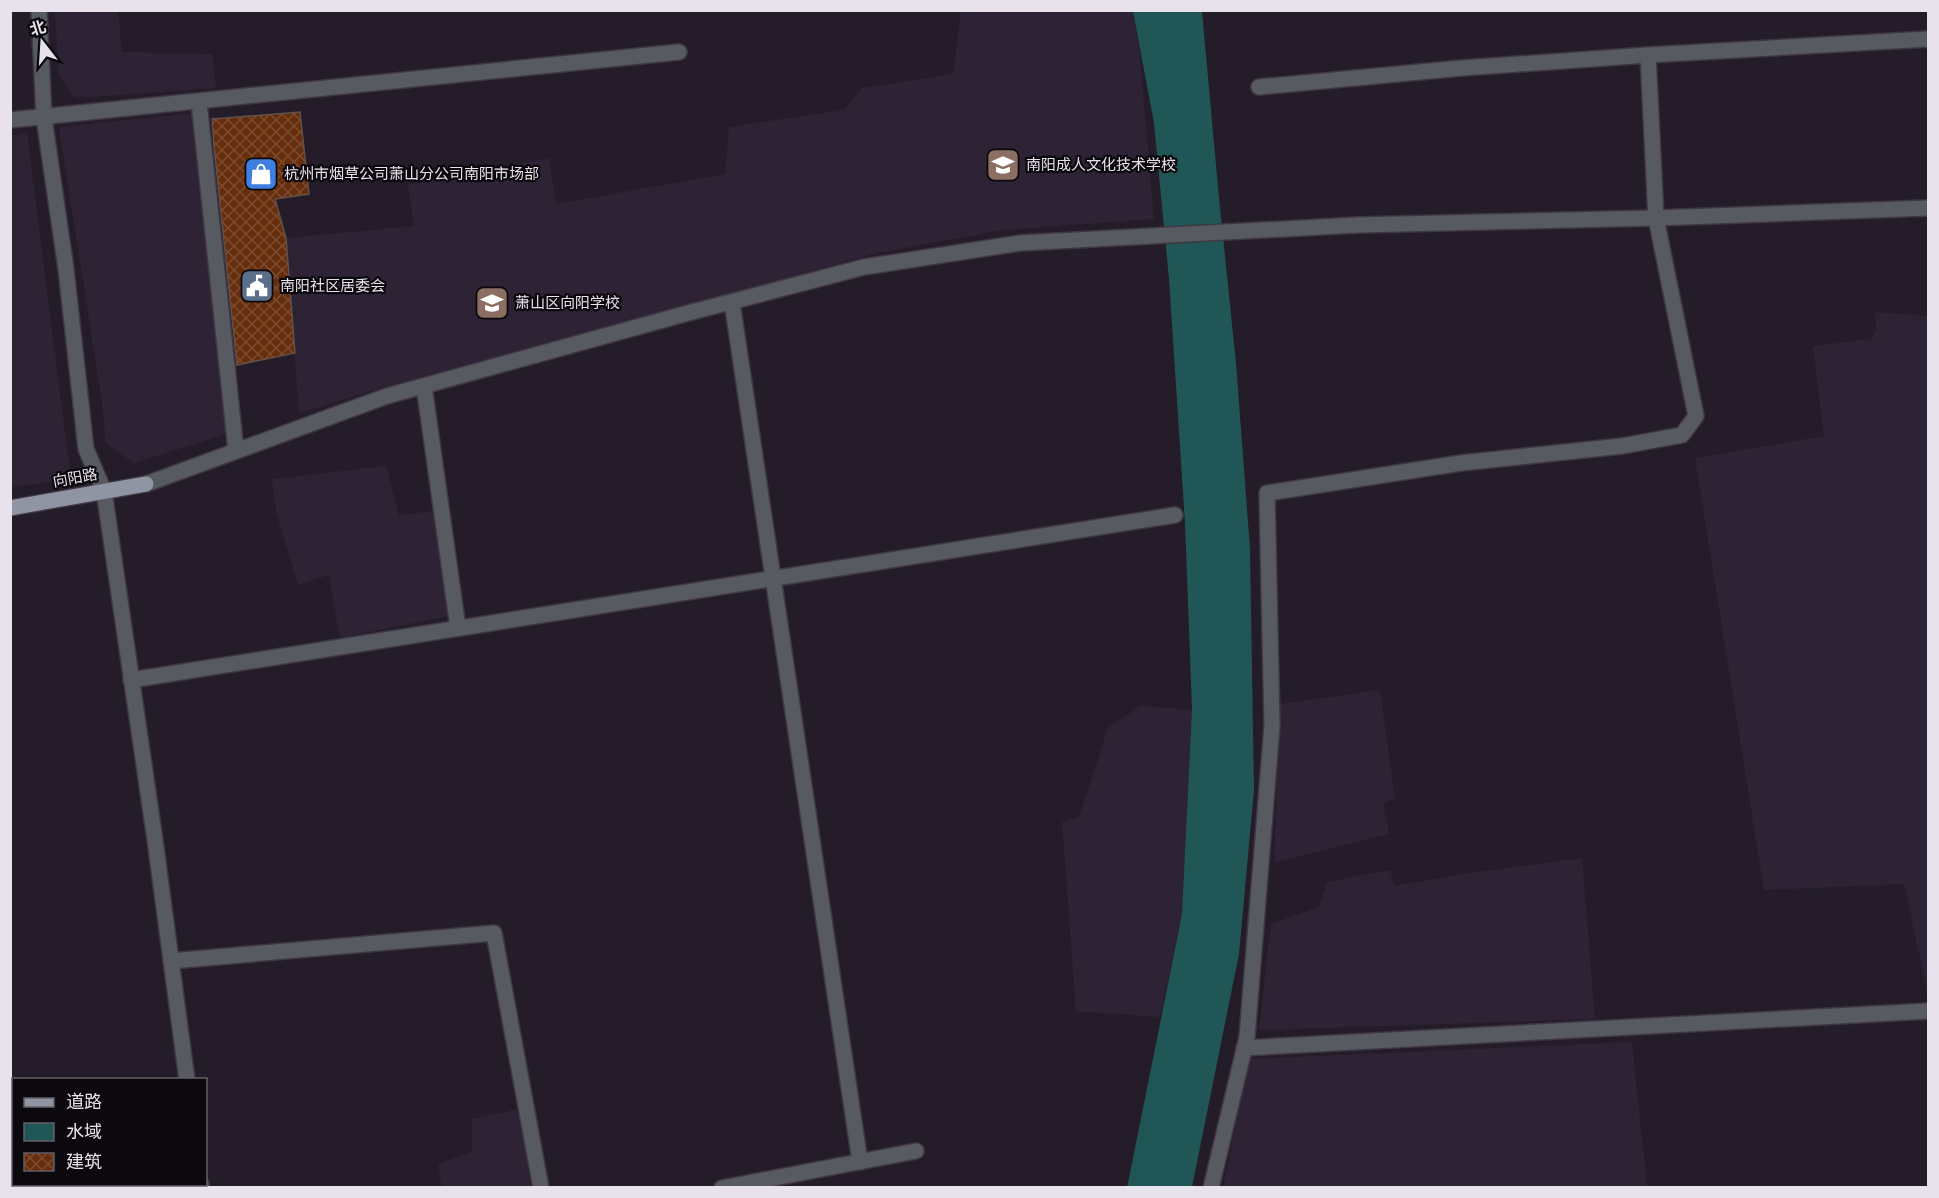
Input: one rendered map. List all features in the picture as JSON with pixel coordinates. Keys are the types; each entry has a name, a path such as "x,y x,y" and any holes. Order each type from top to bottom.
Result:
{"main road":[{"name":"向阳路","path":"10,508 146,484"}],"street":[{"path":"39,10 44,118 66,269 86,449 104,491 187,1078"},
{"path":"1259,87 1462,68 1929,39"},
{"path":"10,120 679,52"},
{"path":"1211,1188 1248,1026 1272,726 1267,493 1461,463 1622,446 1682,435 1695,416 1656,218 1648,55"},
{"path":"200,102 236,451"},
{"path":"146,484 387,396 875,265 1020,243 1240,230 1929,208"},
{"path":"732,302 860,1162"},
{"path":"424,386 458,628"},
{"path":"131,680 1175,515"},
{"path":"171,961 494,933 541,1188"},
{"path":"1244,1048 1929,1011"},
{"path":"722,1188 916,1151"}],"shaded area":[{"path":"55,11 118,11 122,52 212,54 216,88 75,98 59,76"},
{"name":"萧山区向阳学校","path":"961,11 1133,11 1139,47 1154,219 1003,230 877,253 385,387 299,413 286,238 414,226 408,185 549,158 556,204 725,174 729,127 844,110 862,88 953,74"},
{"path":"194,113 226,434 134,463 106,443 102,402 59,127"},
{"path":"27,134 71,479 11,487 10,135"},
{"path":"1874,312 1928,316 1928,995 1904,884 1764,890 1695,458 1824,436 1813,346 1871,339 1877,328"},
{"path":"386,466 399,515 434,511 449,616 340,638 329,575 298,585 276,512 272,479"},
{"path":"1380,690 1395,799 1383,803 1389,834 1274,863 1280,704"},
{"path":"1140,706 1192,710 1182,914 1160,1017 1076,1011 1062,822 1079,817 1108,728"},
{"path":"1582,858 1595,1019 1259,1030 1271,924 1319,907 1327,882 1390,870 1395,886 1469,873"},
{"path":"1632,1042 1647,1187 1223,1188 1249,1059"},
{"path":"519,1109 531,1187 442,1187 438,1164 472,1152 472,1119"}],"water":[{"path":"1133,11 1202,11 1236,363 1250,549 1254,790 1239,954 1192,1187 1127,1188 1182,914 1192,709 1185,523 1169,279 1154,123"}],"building":[{"path":"300,112 309,194 275,199 286,238 295,353 237,365 212,119"}],"place":[{"name":"南阳成人文化技术学校","path":"1003,165"},
{"name":"杭州市烟草公司萧山分公司南阳市场部","path":"261,174"},
{"name":"南阳社区居委会","path":"257,286"},
{"name":"萧山区向阳学校","path":"492,303"}]}
